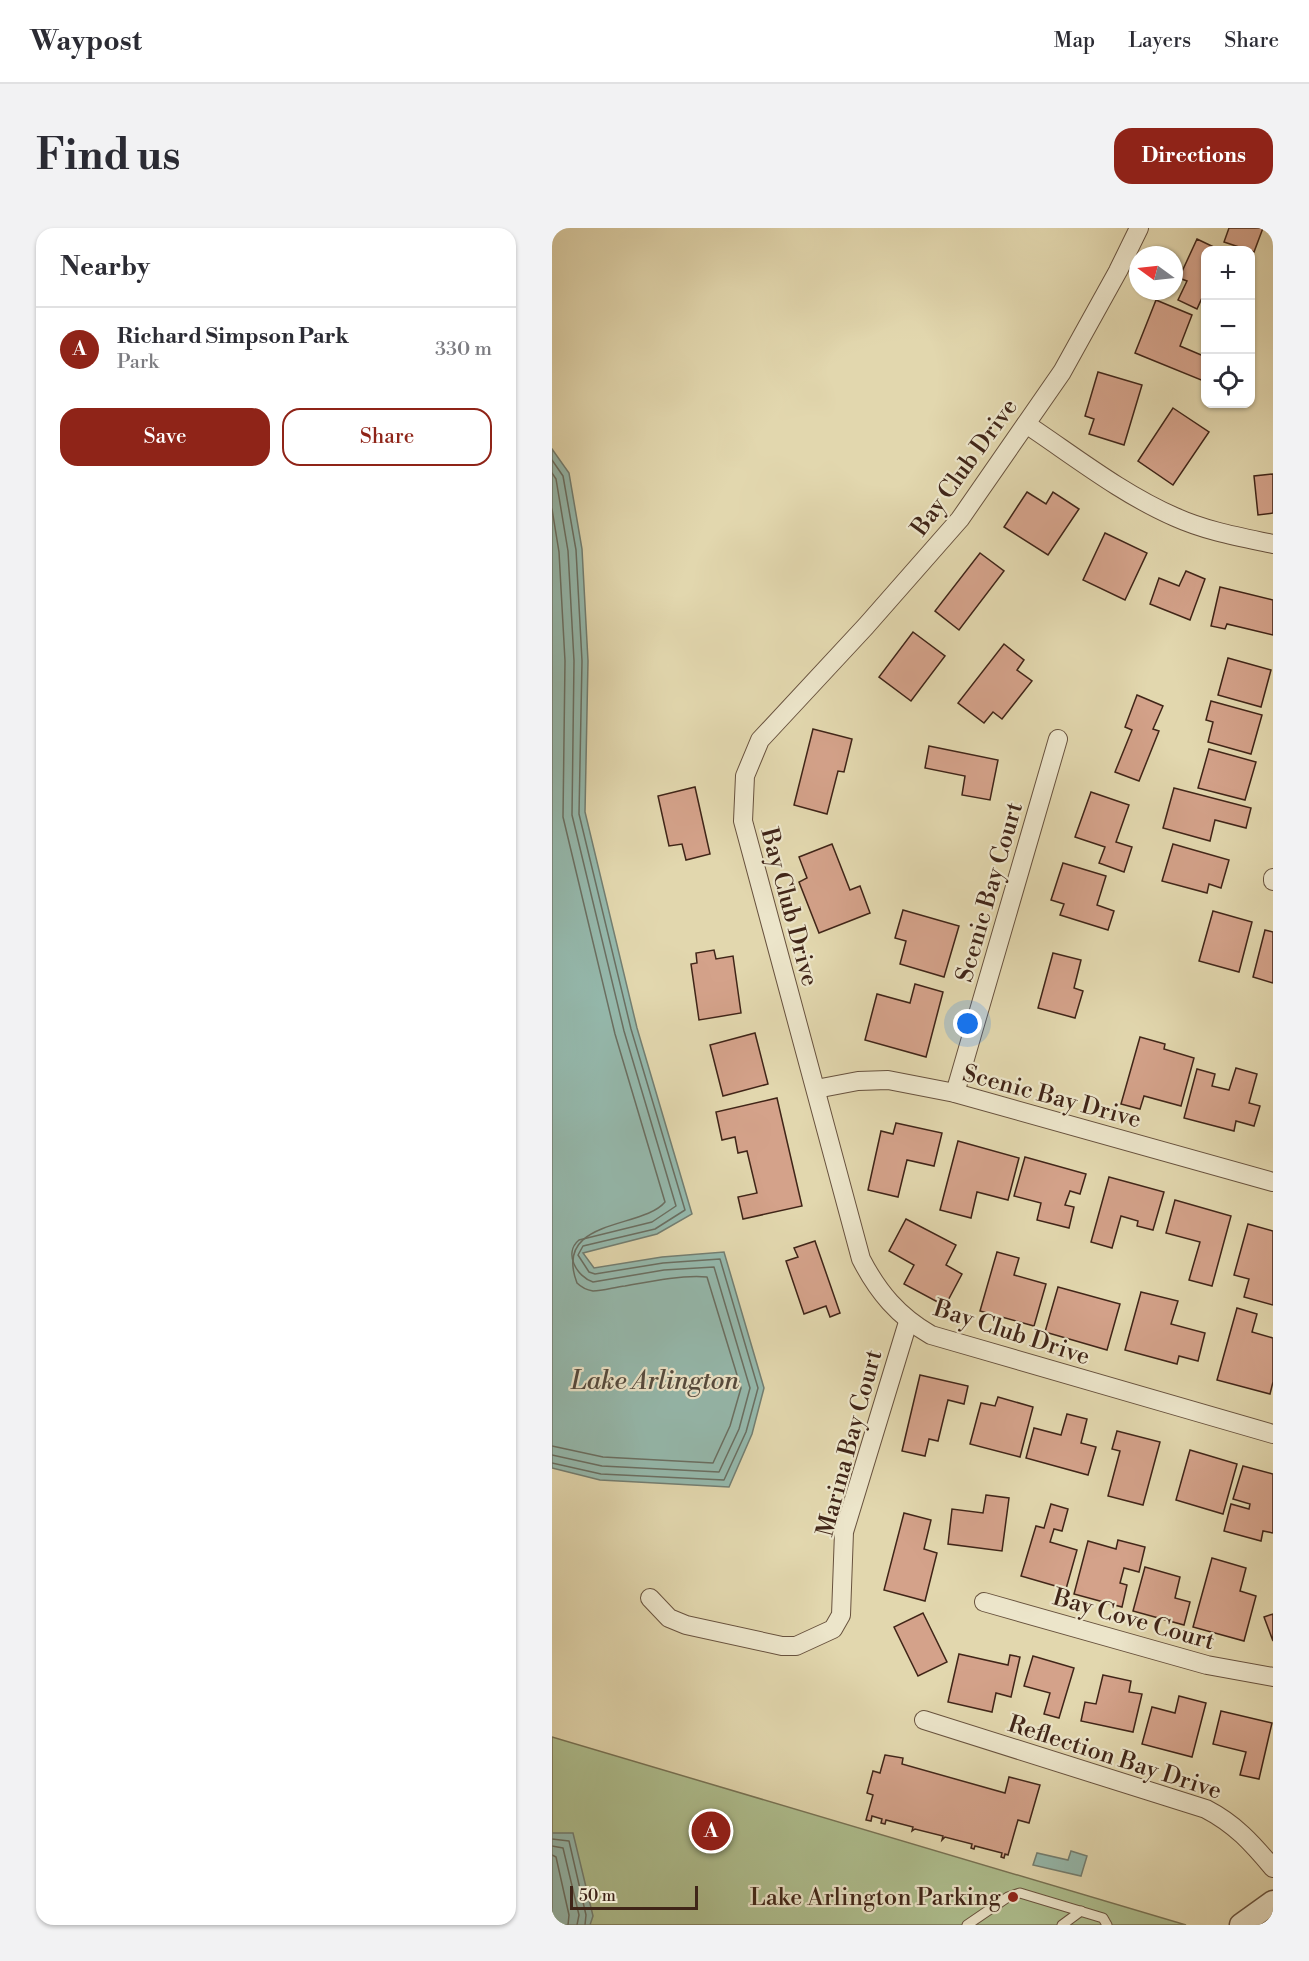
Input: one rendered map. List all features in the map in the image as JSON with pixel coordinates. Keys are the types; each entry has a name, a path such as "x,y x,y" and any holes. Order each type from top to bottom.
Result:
{"street":[{"name":"Bay Club Drive","path":"1139,228 1062,372 960,519 866,626 760,740 745,776 743,821 861,1259 876,1287 908,1322 930,1335 1273,1434"},
{"path":"1026,424 1112,482 1175,517 1223,533 1273,544"},
{"name":"Scenic Bay Court","path":"956,1093 1058,739"},
{"name":"Scenic Bay Drive","path":"816,1089 858,1081 888,1080 956,1093 1273,1182"},
{"name":"Marina Bay Court","path":"650,1598 669,1618 686,1625 782,1647 796,1646 833,1629 841,1615 844,1532 908,1322"},
{"name":"Bay Cove Court","path":"984,1602 1207,1665 1273,1677"},
{"name":"Reflection Bay Drive","path":"924,1720 1206,1809 1228,1821 1247,1837 1273,1868"},
{"path":"1241,1925 1273,1902"}],"lane":[{"path":"968,1925 1008,1896 1020,1893 1103,1918 1107,1925"},
{"path":"1062,1925 1081,1911"}],"green space":[{"path":"552,1737 1186,1925 552,1925"}],"water":[{"name":"Lake Arlington","path":"552,449 569,473 582,549 588,661 585,812 637,1028 692,1214 657,1234 583,1253 594,1268 662,1257 724,1252 764,1388 752,1434 729,1487 600,1480 552,1468"},
{"path":"552,1833 573,1833 593,1916 590,1925 552,1925"},
{"path":"1071,1851 1087,1856 1081,1876 1033,1865 1037,1853 1068,1860"}],"building":[{"path":"1229,228 1263,228 1255,249 1255,246 1236,246 1224,242"},
{"path":"1197,239 1212,246 1201,246 1201,300 1197,309 1178,300 1183,300 1183,289 1187,281 1183,280 1183,269"},
{"path":"1156,300 1192,315 1180,346 1201,355 1201,380 1135,353"},
{"path":"1098,372 1142,385 1124,445 1089,434 1094,419 1085,416"},
{"path":"1173,408 1209,432 1173,485 1138,461"},
{"path":"1273,474 1273,513 1258,515 1254,476"},
{"path":"1027,492 1046,504 1053,492 1079,509 1048,555 1004,527"},
{"path":"1105,533 1147,553 1125,600 1083,580"},
{"path":"980,553 1004,571 959,630 935,611"},
{"path":"1186,571 1205,579 1190,620 1150,604 1159,578 1179,586"},
{"path":"1220,587 1273,600 1273,635 1227,624 1225,629 1211,626"},
{"path":"913,632 945,656 911,701 879,677"},
{"path":"1004,644 1024,660 1017,670 1032,681 1002,719 993,712 984,723 958,703"},
{"path":"1228,658 1271,670 1261,707 1218,695"},
{"path":"1137,695 1163,706 1153,729 1159,731 1139,781 1115,772 1132,730 1125,727"},
{"path":"1211,701 1262,715 1251,754 1208,742 1213,722 1206,720"},
{"path":"813,729 852,739 844,772 838,771 827,814 794,805"},
{"path":"929,746 998,760 990,800 962,795 965,776 925,768"},
{"path":"1209,749 1256,762 1245,800 1198,788"},
{"path":"695,787 710,854 686,860 682,844 669,846 658,796"},
{"path":"1174,788 1251,808 1246,828 1215,820 1210,841 1163,828"},
{"path":"1091,792 1129,805 1116,842 1132,847 1124,872 1099,863 1105,847 1075,837"},
{"path":"832,844 850,890 860,886 870,913 819,933 799,882 807,878 799,857"},
{"path":"1173,844 1229,860 1221,888 1209,884 1207,893 1162,881"},
{"path":"1063,863 1106,876 1097,905 1114,911 1108,930 1060,915 1064,904 1051,900"},
{"path":"903,910 959,926 944,977 900,964 906,941 895,938"},
{"path":"1213,911 1252,922 1239,972 1199,961"},
{"path":"1265,930 1273,932 1273,983 1253,977"},
{"path":"714,950 716,959 733,956 741,1013 699,1020 691,964 697,963 696,953"},
{"path":"1053,953 1081,960 1074,988 1083,991 1075,1018 1038,1008"},
{"path":"915,984 943,992 926,1057 865,1040 877,994 910,1003"},
{"path":"755,1033 768,1084 723,1096 710,1045"},
{"path":"1140,1037 1165,1044 1164,1049 1194,1058 1181,1106 1144,1096 1140,1109 1121,1104"},
{"path":"1236,1068 1257,1074 1249,1103 1260,1106 1254,1126 1236,1121 1234,1131 1184,1118 1197,1069 1215,1074 1212,1086 1229,1090"},
{"path":"777,1098 802,1206 743,1219 738,1197 757,1193 747,1151 738,1153 735,1137 722,1140 716,1112"},
{"path":"896,1123 942,1133 934,1166 907,1160 898,1197 868,1190 881,1131 893,1134"},
{"path":"958,1141 1019,1158 1008,1200 977,1192 971,1218 940,1210"},
{"path":"1025,1157 1086,1174 1080,1194 1070,1191 1065,1205 1074,1207 1069,1228 1037,1220 1041,1203 1014,1196"},
{"path":"1109,1177 1164,1192 1153,1230 1137,1226 1138,1221 1121,1216 1112,1248 1091,1242"},
{"path":"1175,1200 1231,1216 1212,1286 1189,1280 1200,1242 1166,1233"},
{"path":"906,1219 956,1245 946,1265 962,1274 945,1306 904,1284 914,1265 889,1251"},
{"path":"1248,1224 1273,1231 1273,1305 1244,1297 1249,1279 1234,1275"},
{"path":"815,1241 840,1313 830,1317 826,1306 804,1314 786,1261 798,1257 794,1248"},
{"path":"997,1252 1019,1258 1014,1275 1046,1284 1034,1326 980,1311"},
{"path":"1058,1287 1120,1304 1107,1350 1045,1332"},
{"path":"1141,1292 1178,1301 1171,1324 1205,1333 1198,1361 1179,1356 1177,1364 1125,1350"},
{"path":"1237,1308 1257,1314 1252,1332 1273,1338 1273,1382 1270,1394 1217,1380"},
{"path":"920,1375 968,1386 964,1404 948,1400 938,1441 929,1439 925,1456 902,1451"},
{"path":"998,1397 1033,1407 1020,1457 970,1444 981,1403 995,1406"},
{"path":"1067,1414 1087,1419 1081,1443 1096,1447 1088,1475 1026,1458 1034,1428 1061,1435"},
{"path":"1117,1431 1160,1442 1143,1505 1108,1496 1120,1451 1112,1449"},
{"path":"1190,1450 1237,1464 1223,1514 1176,1500"},
{"path":"1243,1466 1273,1474 1273,1533 1263,1531 1261,1541 1224,1531 1231,1504 1249,1509 1250,1504 1233,1499"},
{"path":"986,1495 1009,1498 1002,1551 948,1544 952,1509 983,1513"},
{"path":"1051,1504 1068,1509 1062,1531 1054,1529 1050,1542 1077,1550 1066,1589 1021,1576 1036,1526 1044,1528"},
{"path":"904,1513 931,1520 924,1549 937,1553 925,1601 884,1590"},
{"path":"1118,1540 1145,1547 1139,1572 1124,1568 1120,1583 1127,1585 1122,1607 1074,1594 1088,1541 1116,1549"},
{"path":"1212,1558 1246,1568 1240,1591 1256,1596 1244,1641 1193,1627"},
{"path":"1145,1567 1180,1577 1175,1598 1190,1602 1184,1625 1133,1611"},
{"path":"923,1613 947,1662 918,1676 894,1627"},
{"path":"1273,1614 1273,1641 1264,1617"},
{"path":"959,1654 1008,1665 1010,1655 1020,1657 1011,1697 996,1693 992,1712 948,1702"},
{"path":"1033,1656 1074,1668 1059,1718 1044,1714 1050,1693 1024,1686"},
{"path":"1103,1675 1131,1681 1129,1692 1142,1694 1133,1732 1081,1721 1085,1702 1096,1704"},
{"path":"1179,1696 1206,1703 1192,1757 1142,1744 1152,1707 1175,1713"},
{"path":"1221,1711 1272,1723 1259,1779 1240,1775 1246,1752 1213,1744"},
{"path":"885,1755 903,1758 902,1764 1005,1793 1009,1777 1040,1785 1029,1823 1018,1820 1008,1855 1005,1854 1004,1858 1001,1857 1002,1853 975,1846 974,1849 971,1848 972,1844 945,1837 942,1840 943,1836 915,1829 912,1831 913,1827 886,1820 885,1824 881,1823 882,1819 872,1816 871,1821 866,1820 873,1795 867,1793 873,1771 880,1773"}],"place":[{"name":"Richard Simpson Park","path":"711,1831"},
{"name":"Lake Arlington Parking","path":"1013,1897"}]}
